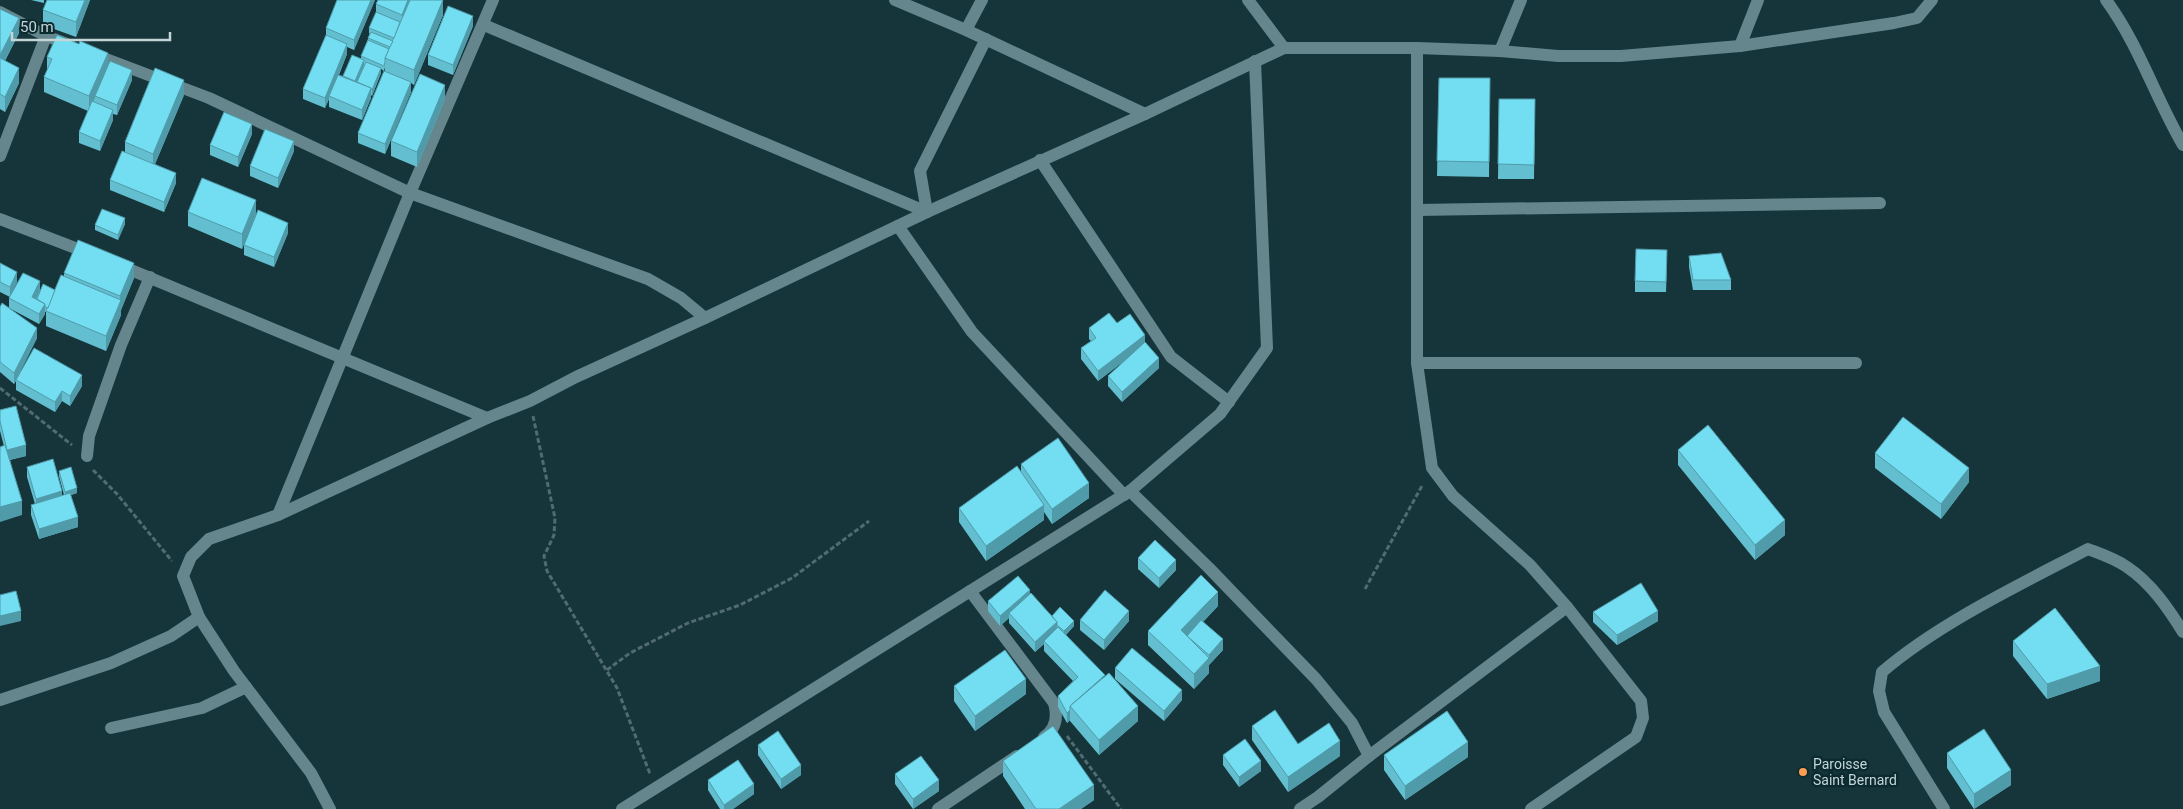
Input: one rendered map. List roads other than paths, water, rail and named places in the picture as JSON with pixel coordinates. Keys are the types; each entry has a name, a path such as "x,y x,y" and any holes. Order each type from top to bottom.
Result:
{"street":[{"path":"278,515 410,193 484,25 493,0"},
{"path":"894,0 986,39 1146,114"},
{"path":"966,30 982,0"},
{"path":"1248,0 1284,48"},
{"path":"1500,51 1522,0"},
{"path":"1740,46 1758,0"},
{"path":"330,809 311,773 246,687 199,617 183,576 191,557 209,539 278,515 487,418 530,401 576,377 927,212 1146,114 1284,48 1417,48 1500,51 1558,56 1621,56 1740,46 1894,23 1917,18 1932,0"},
{"path":"2106,0 2124,27 2146,68 2167,118 2183,145"},
{"path":"0,12 46,36 209,98 410,193 648,280 681,298 705,318"},
{"path":"484,25 927,212"},
{"path":"0,156 46,36"},
{"path":"927,212 920,171 986,39"},
{"path":"1417,48 1417,362 1432,468 1453,496 1530,566 1567,607 1641,701 1643,718 1636,737 1531,809"},
{"path":"622,809 1127,493 1220,414 1267,348 1255,61"},
{"path":"1040,160 1171,357 1230,402"},
{"path":"1417,210 1880,203"},
{"path":"0,219 150,277 487,418"},
{"path":"898,226 972,332 1127,493 1316,679 1352,723 1369,756"},
{"path":"87,456 89,436 118,355 150,277"},
{"path":"1417,362 1856,363"},
{"path":"1944,809 1884,712 1879,691 1882,672 1904,653 1957,620 2088,549 2127,566 2146,582 2165,604 2183,632"},
{"path":"938,809 1048,734 1056,722 1057,714 1054,703 970,591"},
{"path":"1300,809 1567,607"},
{"path":"0,700 111,663 171,636 199,617"},
{"path":"111,728 202,708 246,687"}],"place":[{"name":"Paroisse Saint Bernard","path":"1803,772"}]}
